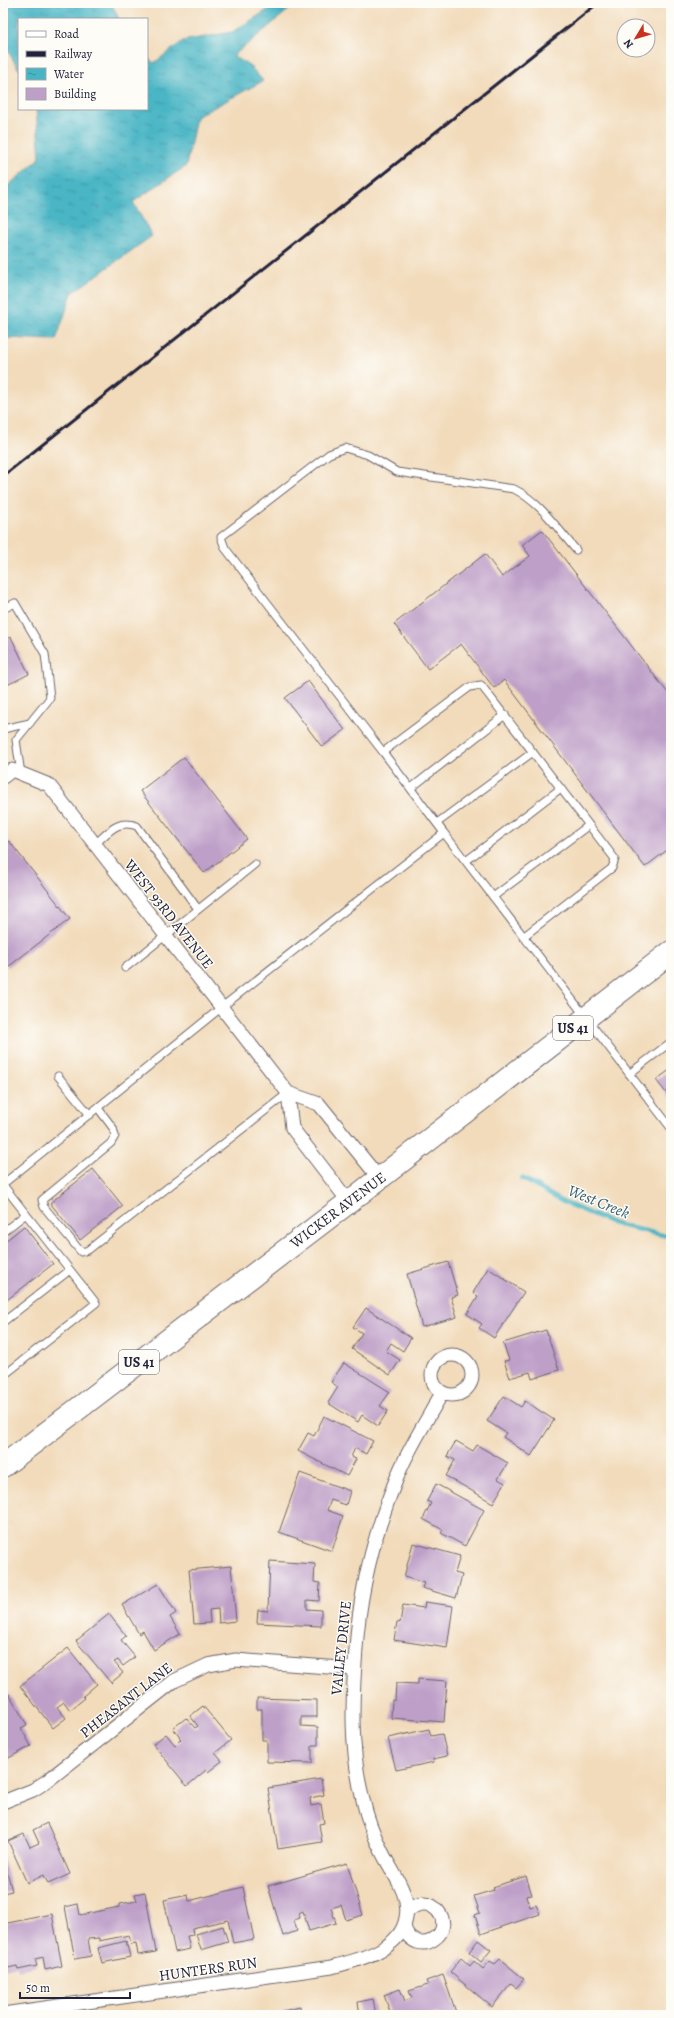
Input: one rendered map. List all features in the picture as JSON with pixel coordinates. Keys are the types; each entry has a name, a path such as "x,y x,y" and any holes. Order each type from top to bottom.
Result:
{"highway":[{"name":"WICKER AVENUE","path":"3,1466 349,1202 671,952"}],"street":[{"name":"WEST 93RD AVENUE","path":"12,774 49,785 288,1093"},
{"path":"349,1202 292,1128 288,1093 319,1104 379,1178"},
{"name":"VALLEY DRIVE","path":"404,1925 407,1912 406,1900 376,1837 359,1784 352,1721 354,1669 358,1624 367,1571 374,1543 401,1469 442,1393"},
{"name":"PHEASANT LANE","path":"3,1802 33,1790 47,1781 163,1689 196,1669 221,1662 236,1660 354,1669"},
{"path":"404,1925 407,1935 412,1940 425,1943 437,1938 443,1926 440,1913 430,1905 417,1905 407,1912"},
{"name":"HUNTERS RUN","path":"3,2014 53,2011 332,1967 362,1958 388,1945 397,1938 404,1925"}],"lane":[{"path":"576,550 527,495 514,489 397,472 368,455 345,448 330,454 222,536 225,548 384,752 523,937 671,1128"},
{"path":"3,609 15,603 45,654 50,698 16,740 12,774"},
{"path":"384,752 470,687 481,685 615,859 612,868 523,937"},
{"path":"411,788 504,715"},
{"path":"3,729 30,723"},
{"path":"437,823 533,752"},
{"path":"466,862 561,788"},
{"path":"94,844 118,825 128,823 137,826 198,909"},
{"path":"493,897 589,825"},
{"path":"3,1376 96,1303 3,1185 222,1007 444,833"},
{"path":"125,968 165,934 255,864"},
{"path":"629,1074 671,1042"},
{"path":"58,1076 90,1115"},
{"path":"98,1108 113,1128 115,1136 110,1142 42,1200 44,1207 82,1252 88,1250 288,1093"},
{"path":"3,1232 26,1214"},
{"path":"3,1322 70,1270"}],"water":[{"path":"3,3 111,3 118,18 18,18 18,68 3,42"},
{"path":"279,3 297,3 233,56 249,65 263,81 196,117 186,166 133,202 152,236 72,293 56,340 8,338 3,340 3,190 40,158 36,110 148,110 148,59 154,63 183,41 232,32"}],"building":[{"path":"542,530 671,697 671,847 645,867 504,680 494,688 461,644 428,669 394,624 485,554 502,577 530,556 522,545"},
{"path":"11,637 29,674 3,687 3,641"},
{"path":"308,681 345,730 322,747 285,698"},
{"path":"184,757 247,839 204,873 140,791"},
{"path":"9,841 70,919 8,967 3,961 3,846"},
{"path":"671,1069 671,1099 656,1080"},
{"path":"93,1169 123,1206 80,1240 50,1203"},
{"path":"24,1226 53,1264 3,1303 3,1243"},
{"path":"448,1262 458,1295 451,1297 457,1317 422,1327 407,1274"},
{"path":"488,1268 524,1292 494,1338 479,1328 482,1324 467,1314 478,1296 473,1293"},
{"path":"366,1308 411,1338 403,1351 391,1343 386,1351 400,1360 390,1375 352,1349 362,1333 353,1327"},
{"path":"546,1330 559,1370 532,1379 530,1372 510,1378 504,1361 509,1360 503,1343"},
{"path":"344,1363 390,1392 380,1406 388,1411 378,1426 362,1415 358,1422 328,1403 338,1387 331,1382"},
{"path":"504,1396 521,1407 525,1401 554,1420 531,1456 503,1437 506,1433 487,1421"},
{"path":"324,1416 373,1441 366,1454 355,1448 351,1457 356,1459 347,1476 298,1451 308,1433 314,1436"},
{"path":"456,1441 473,1451 477,1445 508,1463 498,1479 505,1483 493,1503 446,1476 455,1460 447,1456"},
{"path":"300,1473 350,1491 346,1505 331,1500 327,1510 343,1516 332,1551 279,1532"},
{"path":"436,1484 484,1510 465,1546 441,1533 443,1530 423,1519 431,1503 427,1501"},
{"path":"413,1543 460,1556 455,1573 462,1575 456,1598 422,1588 424,1583 404,1577"},
{"path":"270,1561 315,1564 314,1582 320,1583 319,1601 307,1600 307,1609 321,1610 321,1626 257,1623 258,1610 268,1611"},
{"path":"231,1566 236,1621 219,1623 218,1609 209,1610 210,1623 194,1624 189,1570"},
{"path":"158,1584 176,1613 170,1617 180,1634 154,1650 143,1631 139,1634 122,1605"},
{"path":"425,1602 453,1606 447,1648 394,1640 397,1622 400,1623 403,1605 424,1608"},
{"path":"109,1614 126,1636 121,1640 135,1657 123,1666 118,1660 114,1662 123,1673 111,1683 76,1641"},
{"path":"68,1648 97,1684 83,1696 85,1698 70,1710 64,1702 57,1707 66,1718 53,1728 20,1686"},
{"path":"418,1679 447,1681 444,1722 391,1718 392,1700 395,1701 396,1683 418,1684"},
{"path":"9,1694 27,1725 21,1728 31,1746 3,1761 3,1698"},
{"path":"257,1698 317,1700 317,1717 301,1717 301,1726 318,1727 318,1745 312,1745 312,1763 267,1762 267,1740 262,1740 262,1709 257,1709"},
{"path":"203,1706 231,1740 215,1753 222,1761 208,1772 206,1770 187,1786 153,1744 166,1734 175,1745 181,1739 173,1728 186,1718 195,1728 198,1726 190,1716"},
{"path":"429,1729 431,1736 442,1734 447,1756 433,1759 434,1762 396,1770 388,1738"},
{"path":"321,1779 324,1795 310,1798 311,1806 321,1804 324,1823 319,1824 322,1842 278,1849 268,1788"},
{"path":"47,1823 70,1874 48,1884 44,1875 27,1883 8,1841 24,1834 30,1847 39,1843 33,1830"},
{"path":"3,1856 12,1891 3,1893"},
{"path":"347,1863 363,1915 346,1920 341,1905 331,1908 336,1923 309,1931 303,1911 299,1913 300,1918 294,1920 297,1931 283,1936 268,1886"},
{"path":"526,1876 532,1895 526,1896 530,1907 536,1905 540,1914 481,1934 475,1915 480,1913 474,1896 494,1890 493,1887"},
{"path":"243,1887 254,1939 233,1943 228,1920 192,1928 193,1935 187,1936 190,1949 175,1952 164,1900 188,1895 189,1901"},
{"path":"145,1892 156,1952 138,1955 136,1943 131,1944 129,1935 99,1941 99,1938 88,1939 91,1956 75,1959 65,1907 78,1904 80,1915 119,1907 119,1904 137,1901 135,1894"},
{"path":"52,1914 62,1966 45,1970 43,1957 35,1959 37,1966 18,1970 17,1966 3,1969 3,1924"},
{"path":"223,1926 228,1942 201,1950 196,1934"},
{"path":"478,1940 491,1950 481,1962 469,1952"},
{"path":"126,1941 130,1957 102,1963 98,1948"},
{"path":"461,1958 470,1966 474,1961 483,1969 490,1961 495,1964 500,1959 524,1979 516,1988 511,1984 492,2007 450,1972"},
{"path":"443,1975 457,2015 391,2015 384,1995 400,1989 405,2001 412,1998 409,1991 428,1985 426,1981"},
{"path":"373,1999 376,2015 360,2015 358,2002"},
{"path":"300,2007 301,2015 280,2015 283,2014 283,2011"}],"waterway":[{"name":"West Creek","path":"522,1178 563,1202 615,1224 671,1237"}],"railway":[{"path":"3,476 598,3"}]}
